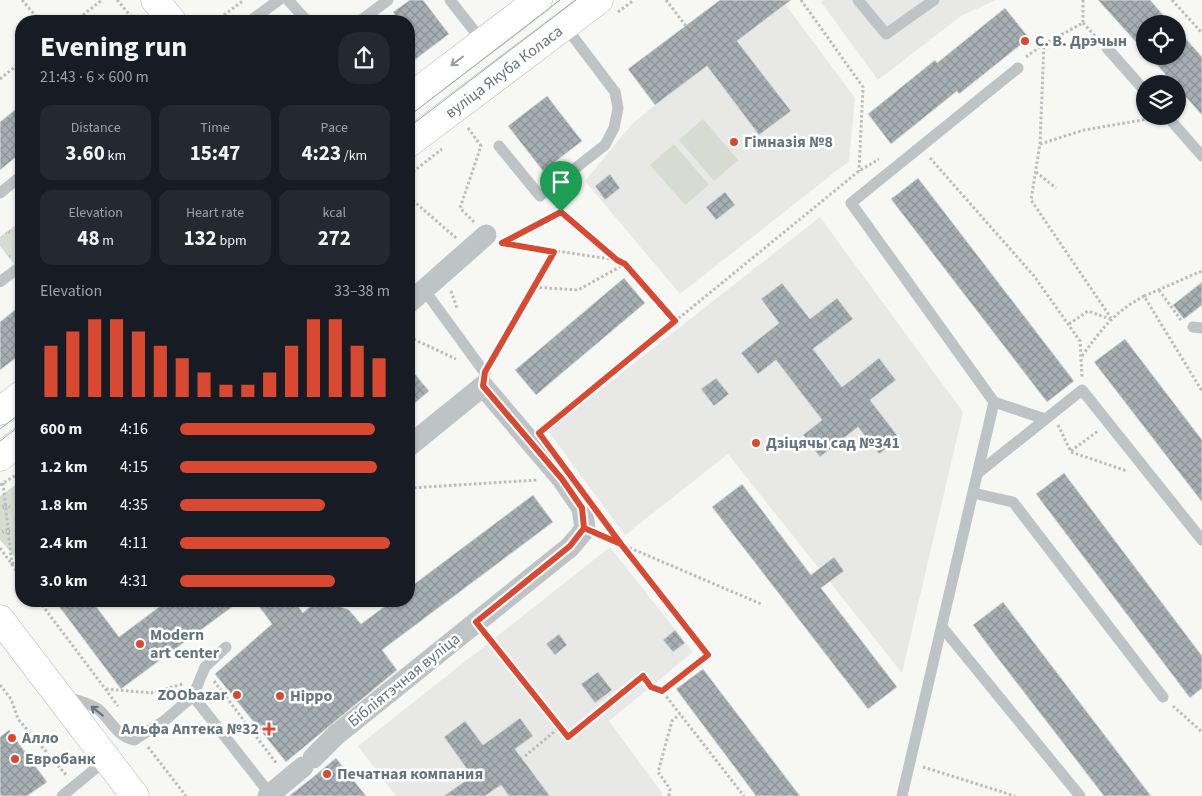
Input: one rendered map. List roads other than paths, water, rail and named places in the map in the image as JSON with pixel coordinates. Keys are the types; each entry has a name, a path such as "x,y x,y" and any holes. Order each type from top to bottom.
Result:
{"main road":[{"path":"155,0 167,15"},
{"path":"415,93 538,0"},
{"name":"вуліца Якуба Коласа","path":"415,138 599,0"},
{"path":"0,411 15,400"},
{"path":"2,470 15,450"},
{"path":"0,619 135,796"}],"street":[{"path":"417,297 469,250 495,242"},
{"path":"415,441 484,379"},
{"name":"Бібліятэчная вуліца","path":"269,795 336,735 570,546 594,524 562,479 484,379"}],"lane":[{"path":"258,15 279,0"},
{"path":"288,0 302,15"},
{"path":"368,15 388,0"},
{"path":"450,0 483,42"},
{"path":"858,0 886,34 934,0"},
{"path":"499,146 540,196 605,145 614,128 618,108 615,92 565,26"},
{"path":"1107,48 1136,81"},
{"path":"1018,68 851,203 994,402 1049,416"},
{"path":"1169,125 1202,156"},
{"path":"0,193 15,181"},
{"path":"0,282 15,271"},
{"path":"417,297 484,379"},
{"path":"978,473 1082,390 1202,540"},
{"path":"902,796 994,402"},
{"path":"973,493 1013,502 1163,698"},
{"path":"942,627 1080,796"},
{"path":"59,694 97,708 126,738 134,740 164,721 193,696 205,667 226,647"},
{"path":"193,696 269,795"},
{"path":"62,796 107,759"}],"tram line":[{"path":"415,111 560,0"},
{"path":"415,122 576,0"},
{"path":"0,429 15,418"},
{"path":"0,441 15,430"}],"place":[{"name":"С. В. Дрэчын","path":"1025,41"},
{"name":"Гімназія №8","path":"734,142"},
{"name":"Дзіцячы сад №341","path":"756,443"},
{"name":"Modern art center","path":"140,644"},
{"name":"ZOObazar","path":"237,695"},
{"name":"Hippo","path":"280,696"},
{"name":"Альфа Аптека №32","path":"269,729"},
{"name":"Алло","path":"12,738"},
{"name":"Евробанк","path":"15,759"},
{"name":"Печатная компания","path":"327,774"}]}
